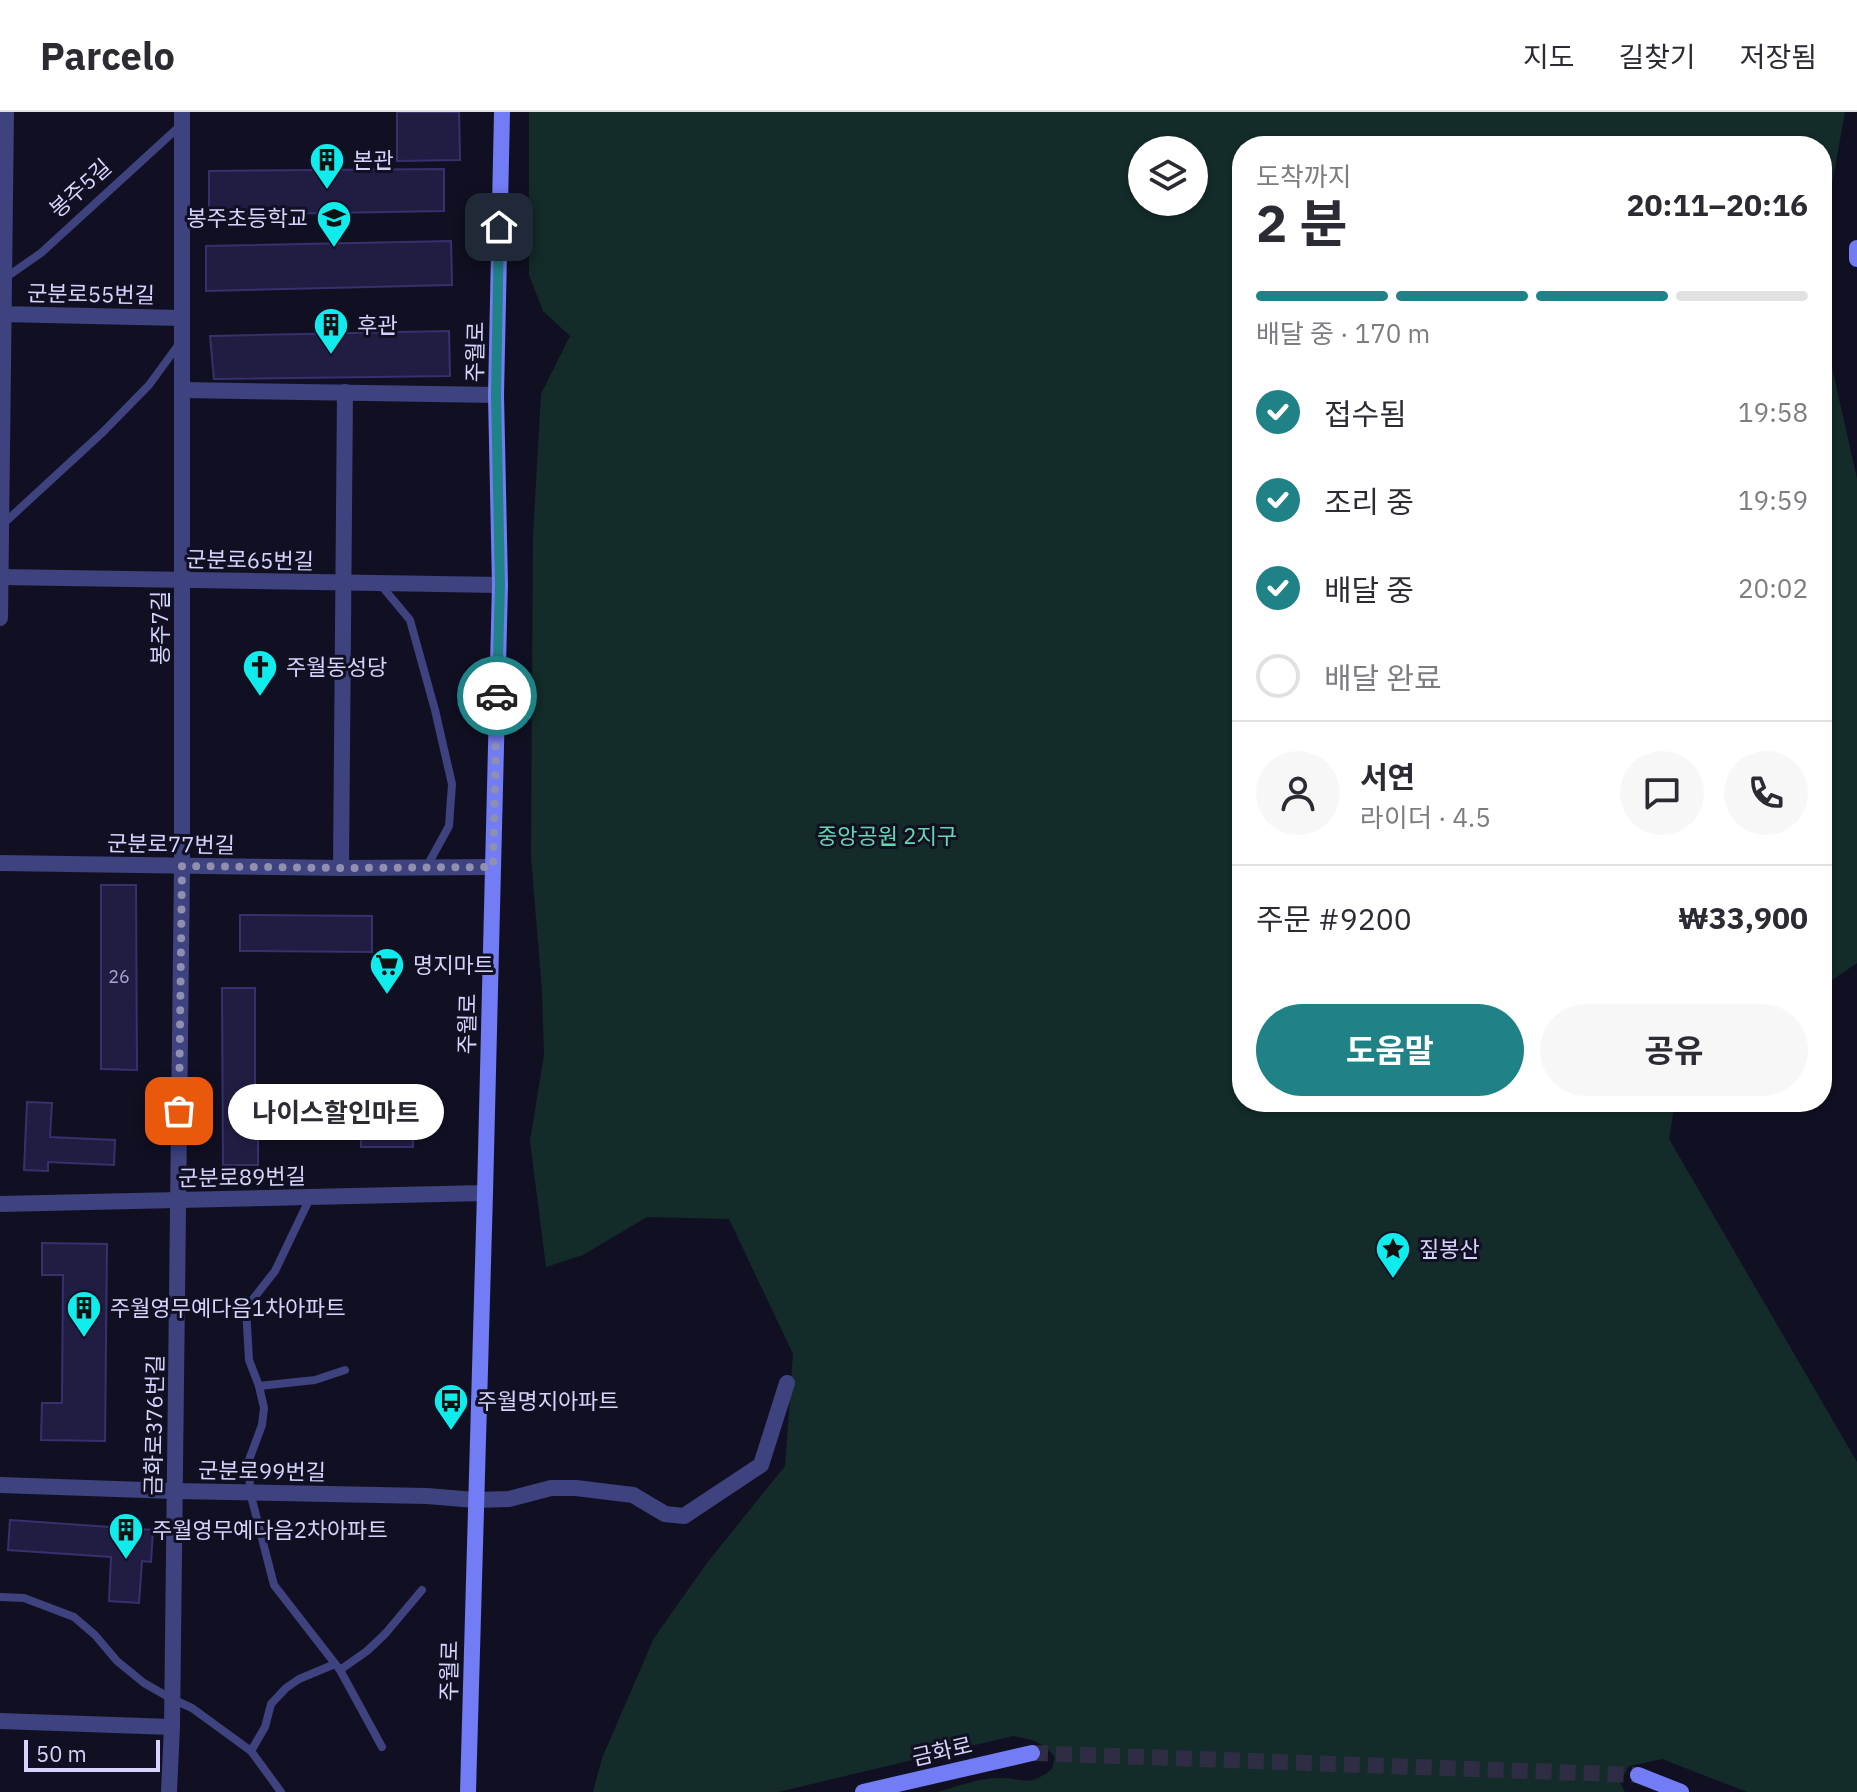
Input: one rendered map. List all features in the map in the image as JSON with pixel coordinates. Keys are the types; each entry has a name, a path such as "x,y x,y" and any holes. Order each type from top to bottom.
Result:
{"street":[{"path":"0,618 6,112"},
{"name":"주월로","path":"468,1792 500,585 496,395 502,112"},
{"name":"봉주7길","path":"182,118 182,866"},
{"path":"1857,248 1857,259"},
{"name":"군분로55번길","path":"2,314 182,318"},
{"path":"182,390 496,395"},
{"path":"341,868 345,392"},
{"name":"군분로65번길","path":"0,577 500,585"},
{"name":"군분로77번길","path":"0,863 493,867"},
{"name":"금화로376번길","path":"169,1792 182,866"},
{"name":"군분로89번길","path":"0,1204 485,1193"},
{"name":"군분로99번길","path":"0,1485 427,1496 475,1500 509,1499 551,1488 576,1488 633,1495 665,1514 684,1516 761,1465 787,1383"},
{"path":"0,1721 172,1727"},
{"name":"금화로","path":"863,1792 1032,1753"},
{"path":"1638,1775 1681,1792"}],"lane":[{"name":"봉주5길","path":"4,278 41,253 182,118"},
{"path":"1,526 149,385 182,340"},
{"path":"380,584 410,620 452,784 449,826 426,868"},
{"path":"310,1197 275,1271 246,1308 249,1360 264,1408 262,1425 249,1460 250,1492 274,1585 338,1667 382,1747"},
{"path":"259,1386 315,1380 345,1370"},
{"path":"251,1751 265,1727 271,1704 286,1688 299,1679 338,1667 367,1651 422,1590"},
{"path":"0,1597 24,1598 74,1617 95,1635 117,1661 144,1683 192,1708 251,1751 281,1792"}],"green space":[{"name":"중앙공원 2지구","path":"529,112 1845,112 1832,184 1832,136 1232,136 1232,1112 1673,1112 1669,1139 1857,1462 1857,1792 1747,1792 1662,1759 1629,1766 1620,1782 1625,1792 937,1792 991,1778 1032,1780 1052,1769 1055,1757 1041,1744 1013,1736 778,1792 593,1792 602,1758 654,1638 707,1563 785,1466 793,1354 729,1219 647,1217 583,1255 546,1267 530,1141 544,1055 531,856 533,536 541,394 570,336 543,311 529,275"},
{"path":"1832,368 1857,479 1857,963 1832,980"}],"building":[{"path":"397,112 459,112 460,160 397,161"},
{"name":"본관","path":"444,169 444,211 209,215 209,171"},
{"path":"451,241 452,285 206,291 206,246"},
{"name":"후관","path":"449,331 450,376 214,379 210,336"},
{"path":"101,885 136,885 137,1070 101,1069"},
{"path":"240,915 372,916 372,952 240,951"},
{"path":"222,988 255,988 255,1100 362,1101 362,1115 413,1115 413,1147 361,1147 361,1132 258,1132 258,1165 223,1165"},
{"path":"27,1102 52,1103 50,1137 115,1140 114,1165 48,1162 48,1171 24,1170"},
{"name":"주월영무예다음1차아파트","path":"42,1243 107,1244 105,1441 41,1440 42,1403 62,1403 63,1275 42,1275"},
{"name":"주월영무예다음2차아파트","path":"10,1520 153,1530 151,1562 142,1561 139,1603 109,1601 111,1557 8,1550"}],"tunnel":[{"path":"1032,1753 1638,1775"}],"way so far":[{"path":"179,1111 182,866 493,867 497,696"}],"place":[{"name":"본관","path":"327,191"},
{"name":"봉주초등학교","path":"334,249"},
{"name":"후관","path":"331,356"},
{"name":"주월동성당","path":"260,698"},
{"name":"명지마트","path":"387,996"},
{"name":"나이스할인마트","path":"179,1111"},
{"name":"짚봉산","path":"1393,1280"},
{"name":"주월영무예다음1차아파트","path":"84,1339"},
{"name":"주월명지아파트","path":"451,1432"},
{"name":"주월영무예다음2차아파트","path":"126,1561"}],"route":[{"path":"497,696 500,585 496,395 499,227"}]}
